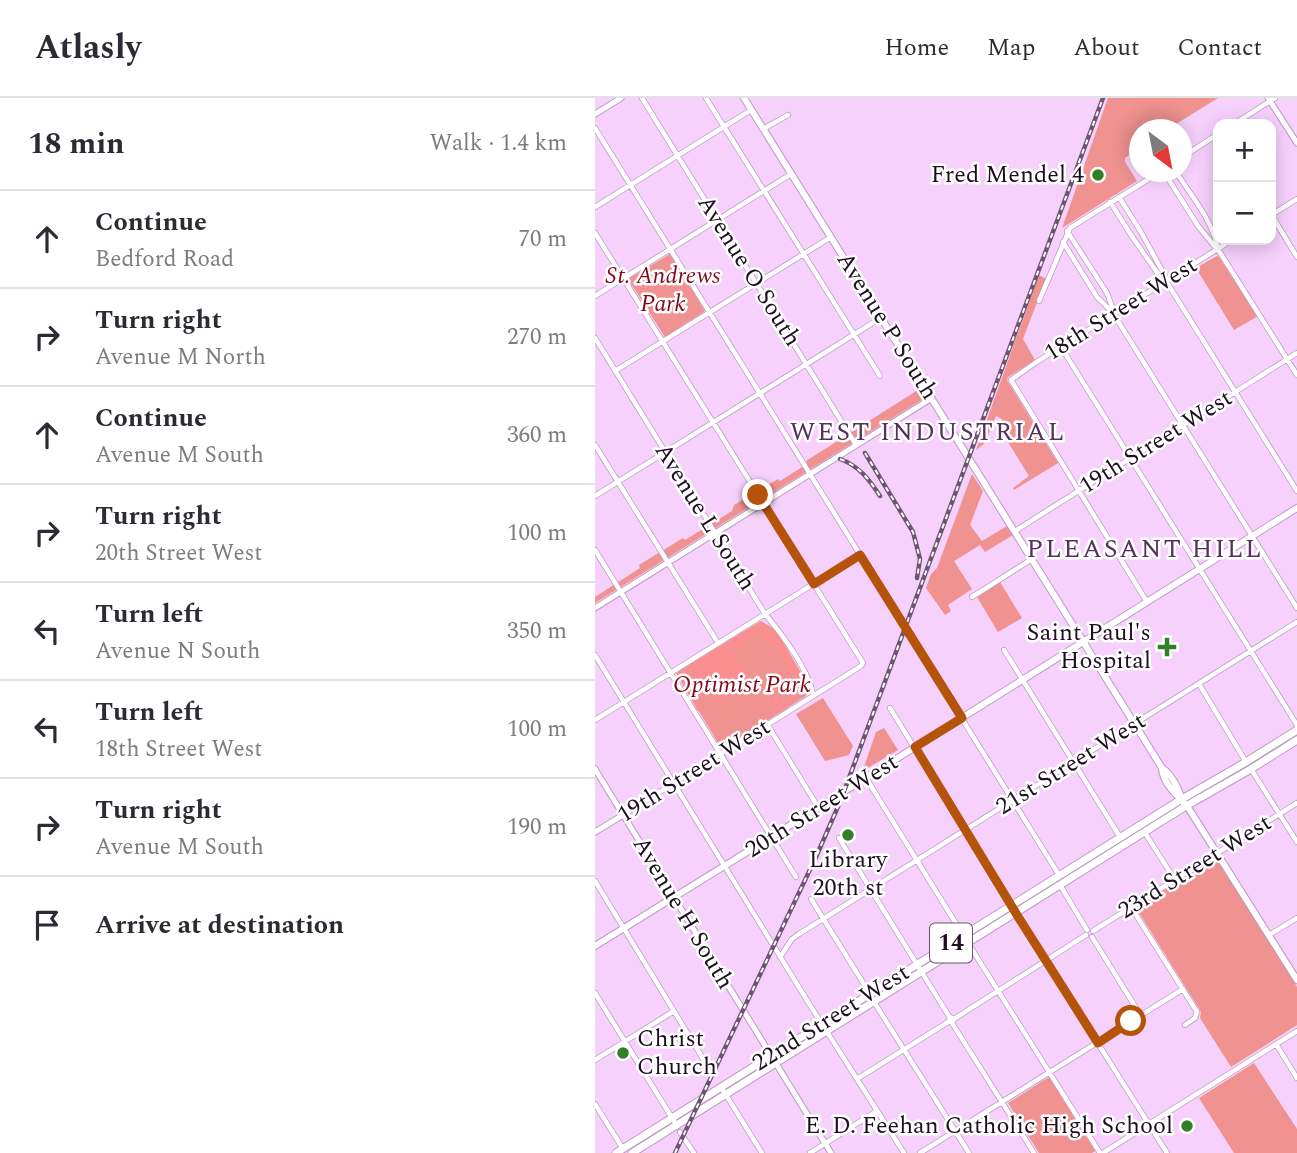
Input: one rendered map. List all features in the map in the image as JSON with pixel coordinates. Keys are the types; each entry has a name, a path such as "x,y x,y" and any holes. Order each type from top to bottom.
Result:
{"main road":[{"name":"Avenue P South","path":"744,98 1162,768 1167,771 1297,979"},
{"name":"20th Street West","path":"595,946 1297,508"},
{"name":"22nd Street West","path":"1249,765 1297,727"},
{"name":"22nd Street West","path":"1015,911 1059,875 1120,837 1297,740"},
{"name":"22nd Street West","path":"825,1028 870,994 1060,885 1145,832 1184,802"},
{"name":"22nd Street West","path":"619,1151 721,1087 874,1002 919,968"},
{"name":"22nd Street West","path":"632,1153 678,1127 773,1060"}],"street":[{"path":"595,114 610,101 621,98"},
{"name":"Avenue O South","path":"642,98 856,445"},
{"path":"706,98 880,376"},
{"path":"1241,119 1271,99 1297,143"},
{"path":"595,207 751,110"},
{"path":"763,129 788,115"},
{"path":"595,128 1059,875"},
{"path":"1192,152 1213,139"},
{"path":"595,296 791,174"},
{"path":"1039,301 1067,231 1145,182"},
{"path":"1169,182 1198,226 1218,249 1297,375"},
{"path":"1182,182 1207,222 1218,249"},
{"path":"1119,197 1141,232 1166,281 1297,491"},
{"path":"1276,212 1297,199"},
{"path":"1110,202 1161,278 1166,281"},
{"path":"1276,223 1297,257"},
{"path":"1067,231 1107,293 1114,314 1297,608"},
{"path":"595,233 814,584"},
{"path":"615,371 831,237"},
{"path":"1063,242 1097,297 1114,314"},
{"name":"18th Street West","path":"1078,491 1011,380 1224,245"},
{"path":"1068,250 1076,246"},
{"path":"595,496 881,317"},
{"name":"Avenue L South","path":"595,338 765,614 778,629 809,679 813,696"},
{"path":"1061,347 1297,727"},
{"name":"19th Street West","path":"1015,531 1297,353"},
{"path":"595,608 932,398"},
{"path":"595,444 718,643"},
{"path":"1078,491 1147,602"},
{"path":"595,551 796,877"},
{"path":"595,720 860,555"},
{"path":"972,597 1032,559"},
{"name":"19th Street West","path":"595,832 861,666 863,663 814,584"},
{"name":"21st Street West","path":"780,957 792,939 1297,622"},
{"path":"1004,650 1120,837"},
{"path":"595,655 904,1153"},
{"path":"1199,684 1297,842"},
{"path":"890,708 1167,1153"},
{"path":"767,724 819,808"},
{"name":"Avenue H South","path":"595,769 831,1153"},
{"path":"866,778 1101,1153 1297,1031"},
{"name":"23rd Street West","path":"857,1079 1297,803"},
{"path":"1145,832 1175,880"},
{"path":"839,838 1034,1153"},
{"path":"595,881 708,1067"},
{"path":"1060,885 1141,1016"},
{"path":"811,899 870,994"},
{"path":"1131,907 1195,1008 1197,1015 1185,1025"},
{"path":"1269,935 1297,918"},
{"path":"920,1153 1183,989"},
{"path":"595,993 694,1153"},
{"path":"874,1002 969,1153"},
{"path":"595,1060 674,1011"},
{"path":"1276,1044 1297,1078"},
{"path":"721,1087 762,1153"},
{"path":"595,1104 619,1151"},
{"path":"810,1153 877,1111"}],"green space":[{"path":"1108,98 1218,98 1184,119 1129,119 1129,155 1125,162 1129,168 1129,182 1135,182 1062,228"},
{"name":"St. Andrews Park","path":"670,254 705,311 665,337 628,279"},
{"path":"1217,256 1258,316 1234,330 1196,268"},
{"path":"1039,275 1046,279 1023,339 1035,360 1007,380 1058,463 1014,490 1013,488 1029,476 1000,429 1002,419 996,416 984,444 976,450"},
{"path":"921,388 925,395 923,399 595,603 595,597 640,568 639,565 732,511 734,505 778,479 780,481 807,464 806,461"},
{"path":"972,474 983,491 970,525 982,541 1007,526 1013,535 985,552 980,545 954,561 972,589 948,605 951,611 945,615 926,588 931,574 937,568"},
{"path":"1000,582 1022,618 998,632 977,597"},
{"name":"Optimist Park","path":"761,621 806,681 808,692 806,696 723,749 676,673"},
{"path":"761,621 776,630 806,681 808,692 791,696 793,677 779,653 758,634 730,652 760,687 788,708 780,713 759,692 731,687 728,704 719,709 715,702 720,698 709,681 693,690 703,708 698,711 676,673"},
{"path":"823,698 853,746 849,755 825,761 796,714"},
{"path":"884,728 898,750 866,769 864,767 876,732"},
{"path":"1214,859 1218,860 1297,987 1297,1025 1231,1067 1200,1018 1201,1012 1138,911 1139,906"},
{"path":"1254,1063 1297,1129 1297,1153 1234,1153 1199,1098"},
{"path":"1049,1077 1095,1151 1092,1153 1039,1153 1008,1103"}],"railway":[{"path":"675,1153 840,802 1103,98"},
{"path":"865,453 913,532 920,559 917,578"},
{"path":"840,459 863,474 880,496"}],"place":[{"name":"Fred Mendel 4","path":"1098,175"},
{"name":"Saint Paul's Hospital","path":"1167,647"},
{"name":"Library 20th st","path":"848,835"},
{"name":"Christ Church","path":"623,1053"},
{"name":"E. D. Feehan Catholic High School","path":"1187,1126"}],"district":[{"name":"WEST INDUSTRIAL","path":"928,432"},
{"name":"PLEASANT HILL","path":"1145,549"}],"route":[{"path":"758,495 814,584 860,555 962,718 915,747 1098,1043 1131,1021"}]}
